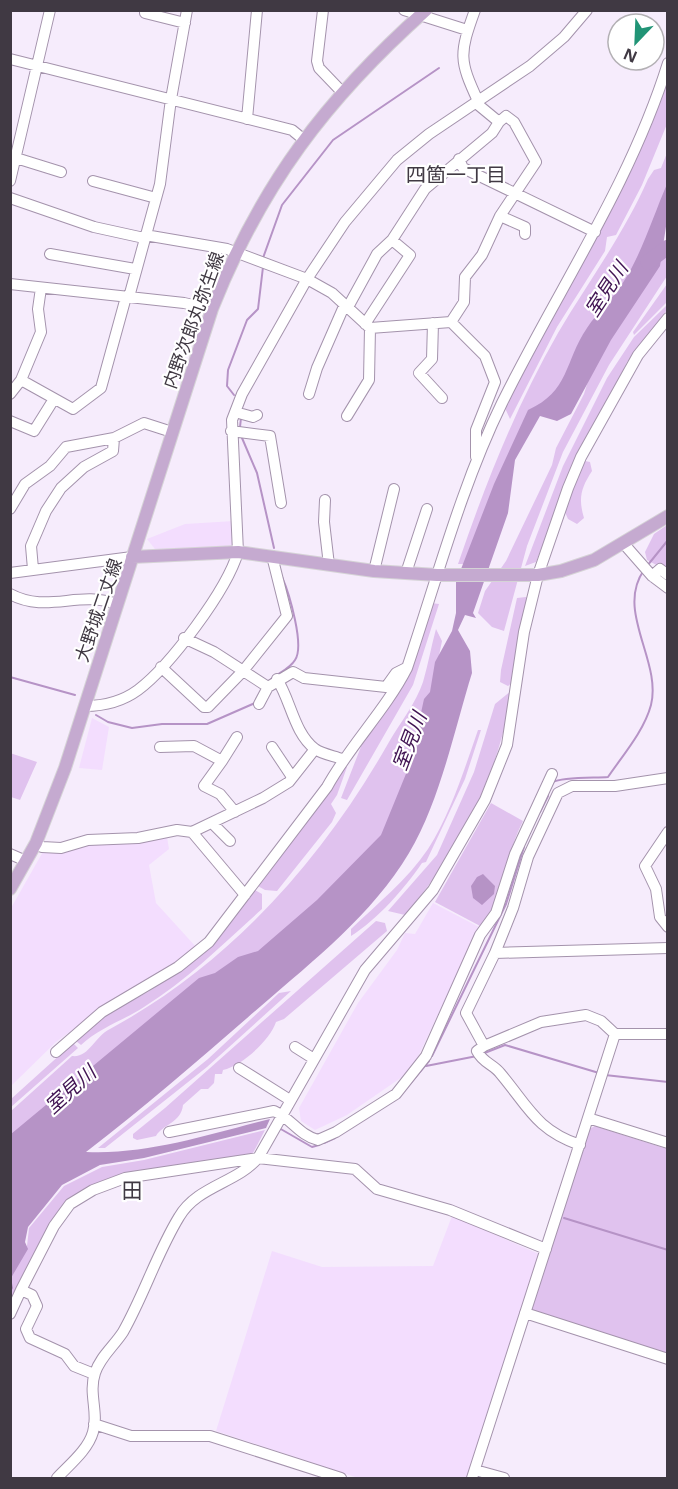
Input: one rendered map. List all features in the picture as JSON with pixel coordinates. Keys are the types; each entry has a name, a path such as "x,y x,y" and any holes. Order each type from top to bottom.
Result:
{"main road":[{"name":"内野次郎丸弥生線","path":"132,557 212,309 236,252 266,193 303,139 342,92 423,13"},
{"path":"538,575 561,571 594,560 668,516"},
{"name":"大野城二丈線","path":"10,889 36,843 66,768 132,557 238,552 374,571 437,575 538,575"}],"street":[{"path":"10,181 50,10"},
{"path":"21,380 73,409 100,388 156,198 187,10"},
{"path":"247,119 257,10"},
{"path":"323,10 317,60 319,68 342,92"},
{"path":"404,10 423,13 467,30"},
{"path":"475,10 461,54 465,73 477,102 499,122"},
{"path":"85,706 121,700 138,690 161,668 220,592 234,567 238,552 231,431 235,412 242,394 308,279 345,222 376,182 429,134 530,66 564,37 587,10"},
{"path":"145,13 185,23"},
{"path":"10,59 292,130 303,139"},
{"path":"56,1052 102,1012 196,954 219,930 327,787 342,759 396,689 407,668 476,461 502,403 595,232 650,119 668,63"},
{"path":"309,394 317,368 347,305 377,254 392,240 425,189 492,133 506,116 514,122 536,162 500,216 482,255 465,277 464,302 451,322"},
{"path":"16,158 61,172"},
{"path":"459,159 463,168 595,232"},
{"path":"93,182 156,198"},
{"path":"10,198 94,227 236,252 308,279 347,305 368,326 451,322 485,356 495,382 476,430 476,461"},
{"path":"500,216 525,227 525,234"},
{"path":"347,416 369,380 368,326 410,255 392,240"},
{"path":"50,254 135,269"},
{"path":"10,284 198,305 212,309"},
{"path":"10,394 21,380 41,332 38,309 42,288"},
{"path":"57,1479 86,1446 94,1424 92,1388 94,1374 99,1362 124,1330 180,1215 210,1188 247,1168 258,1158 365,970 434,890 470,828 497,773 507,745 525,632 538,575 581,457 638,355 668,318"},
{"path":"433,323 432,359 419,373 442,398"},
{"path":"10,421 34,431 54,399"},
{"path":"235,412 253,417 257,415"},
{"path":"10,510 25,484 50,466 66,447 114,438 144,423 172,432"},
{"path":"231,431 270,436 281,503"},
{"path":"33,569 31,546 46,511 61,488 84,467 113,451 114,438"},
{"path":"374,571 394,489"},
{"path":"325,500 324,522 329,565"},
{"path":"406,573 427,509"},
{"path":"624,544 632,556 668,588"},
{"path":"161,668 204,707 208,707 243,671 287,616 272,556"},
{"path":"10,573 132,557"},
{"path":"652,576 660,569 668,575"},
{"path":"10,594 22,601 52,604 91,598 116,604"},
{"path":"184,638 214,652 268,687"},
{"path":"259,704 268,687 277,679 293,672 304,678 386,687 396,673 407,668"},
{"path":"277,679 289,697 295,723 315,749 342,759"},
{"path":"235,812 220,794 204,786 237,738"},
{"path":"160,747 194,746 222,761"},
{"path":"272,747 292,777"},
{"path":"36,843 42,847 61,848 88,840 138,838 177,830 192,832 213,824 263,798 292,777 315,749"},
{"path":"169,1132 274,1111 282,1114 297,1130 318,1140 336,1132 396,1094 426,1056 480,935 496,913 523,835 552,774"},
{"path":"580,1145 559,1137 543,1127 498,1070 481,1053 466,1013 495,953 535,841 558,793 564,789 615,786 668,778"},
{"path":"213,824 230,841"},
{"path":"192,832 245,895"},
{"path":"668,832 645,866 656,890 660,917 668,927"},
{"path":"523,835 535,841"},
{"path":"10,854 26,861"},
{"path":"495,953 668,948"},
{"path":"481,1053 541,1022 586,1015 601,1021 615,1034 668,1034"},
{"path":"504,1479 474,1474 615,1034"},
{"path":"296,1047 314,1059"},
{"path":"239,1068 290,1100"},
{"path":"588,1118 668,1143"},
{"path":"10,1314 54,1226 70,1204 93,1190 125,1178 258,1158 355,1169 377,1189 450,1210 546,1249"},
{"path":"21,1290 32,1295 37,1306 26,1329 30,1338 55,1348 74,1366 94,1374"},
{"path":"525,1313 668,1359"},
{"path":"94,1424 131,1436 210,1436 341,1479"}],"shaded area":[{"path":"667,74 667,124 642,185 616,235 607,237 605,251 557,327 510,419 504,406"},
{"path":"667,153 667,191 628,282 557,396 530,412 466,564 458,564 502,446 528,389 569,314 617,238 648,179 654,170 661,168"},
{"path":"667,238 667,276 609,365 563,452 527,546 504,631 492,627 478,613 485,591 506,561 552,465 556,448 584,394 593,365 656,265"},
{"path":"667,284 667,302 634,335 633,332"},
{"path":"667,305 667,310 627,362 554,516 536,562 525,566 563,466 607,378 634,337"},
{"path":"585,461 590,462 592,471 582,493 581,505 584,518 577,524 568,519 564,510 569,494 579,477 578,470"},
{"path":"234,521 234,544 230,547 155,549 147,539 185,524"},
{"path":"667,525 667,568 664,569 647,560 645,552 654,534"},
{"path":"526,597 528,599 513,682 508,686 500,682 501,670 517,598"},
{"path":"431,603 439,604 413,685 347,800 341,798 362,744 389,704"},
{"path":"436,629 442,641 420,748 385,832 318,918 11,1138 11,1111 72,1056 83,1054 104,1033 154,1003 195,973 233,941 303,868 363,786 412,705 423,682"},
{"path":"512,690 506,722 487,781 460,837 444,864 405,915 388,911 437,855 474,772 495,704"},
{"path":"92,718 109,727 102,770 79,768"},
{"path":"478,730 481,730 465,779 426,862 422,863 381,912 351,936 351,929 402,881 428,849 450,806"},
{"path":"10,753 37,762 20,800 11,797"},
{"path":"342,766 347,767 337,795 331,804 336,813 332,822 277,891 265,890 256,885"},
{"path":"491,803 523,821 512,847 495,902 482,927 435,902"},
{"path":"167,837 169,849 149,865 156,903 197,948 87,1019 56,1042 11,1086 11,908 44,850"},
{"path":"253,889 262,894 262,909 205,961 144,1007 81,1045 76,1041 106,1014 148,992 208,950"},
{"path":"433,903 479,927 418,1057 402,1077 347,1115 315,1130 301,1121 299,1108 358,1003 397,950 405,933 415,934"},
{"path":"376,921 385,923 387,931 284,1019 276,1022 268,1037 247,1058 223,1070 222,1074 215,1074 214,1083 208,1089 201,1089 183,1105 179,1116 156,1136 137,1140 133,1138 133,1134"},
{"path":"291,991 207,1067 105,1148 98,1148 208,1059 279,993"},
{"path":"73,1043 78,1048 11,1107 11,1099"},
{"path":"595,1126 667,1149 667,1355 533,1313 531,1308 589,1129"},
{"path":"265,1130 252,1155 80,1193 11,1303 11,1276 27,1246 29,1228 64,1186 102,1167 144,1160"},
{"path":"452,1216 539,1254 467,1478 358,1478 216,1431 272,1251 322,1267 433,1266"}],"water":[{"name":"室見川","path":"667,184 667,220 660,266 611,340 571,414 557,421 540,416 515,460 508,513 473,613 476,618 465,615 458,630 470,651 472,673 438,788 420,833 409,853 378,897 341,936 174,1080 86,1152 156,1147 270,1119 266,1128 144,1158 100,1165 62,1185 28,1227 25,1242 28,1249 11,1278 11,1134 199,978 215,973 238,957 258,951 317,900 381,835 419,742 419,722 424,699 430,692 435,662 452,631 456,613 456,582 494,484 528,410 552,394 559,385 587,328 620,287 630,270"},
{"path":"483,874 495,886 494,894 482,905 473,898 471,886 477,877"}],"waterway":[{"path":"263,258 282,205 333,140 439,68"},
{"path":"648,262 668,247"},
{"path":"234,395 227,386 228,370 247,320 258,309 263,267"},
{"path":"240,427 241,418"},
{"path":"242,438 257,473 274,548"},
{"path":"647,566 668,540"},
{"path":"553,782 571,778 608,777 648,715 653,688 634,602 636,586 644,570"},
{"path":"269,681 290,666 298,653 295,619 282,577"},
{"path":"10,677 75,695"},
{"path":"96,715 108,722 132,728 162,724 207,724 255,703"},
{"path":"540,812 548,796"},
{"path":"432,1056 506,904 524,847"},
{"path":"482,1054 505,1045 599,1073"},
{"path":"426,1066 477,1056"},
{"path":"404,1091 429,1061"},
{"path":"605,1075 668,1082"},
{"path":"279,1128 312,1147 319,1145"},
{"path":"324,1143 335,1138"},
{"path":"564,1218 668,1250"}],"district":[{"name":"四箇一丁目","path":"456,174"},
{"name":"田","path":"132,1190"}]}
